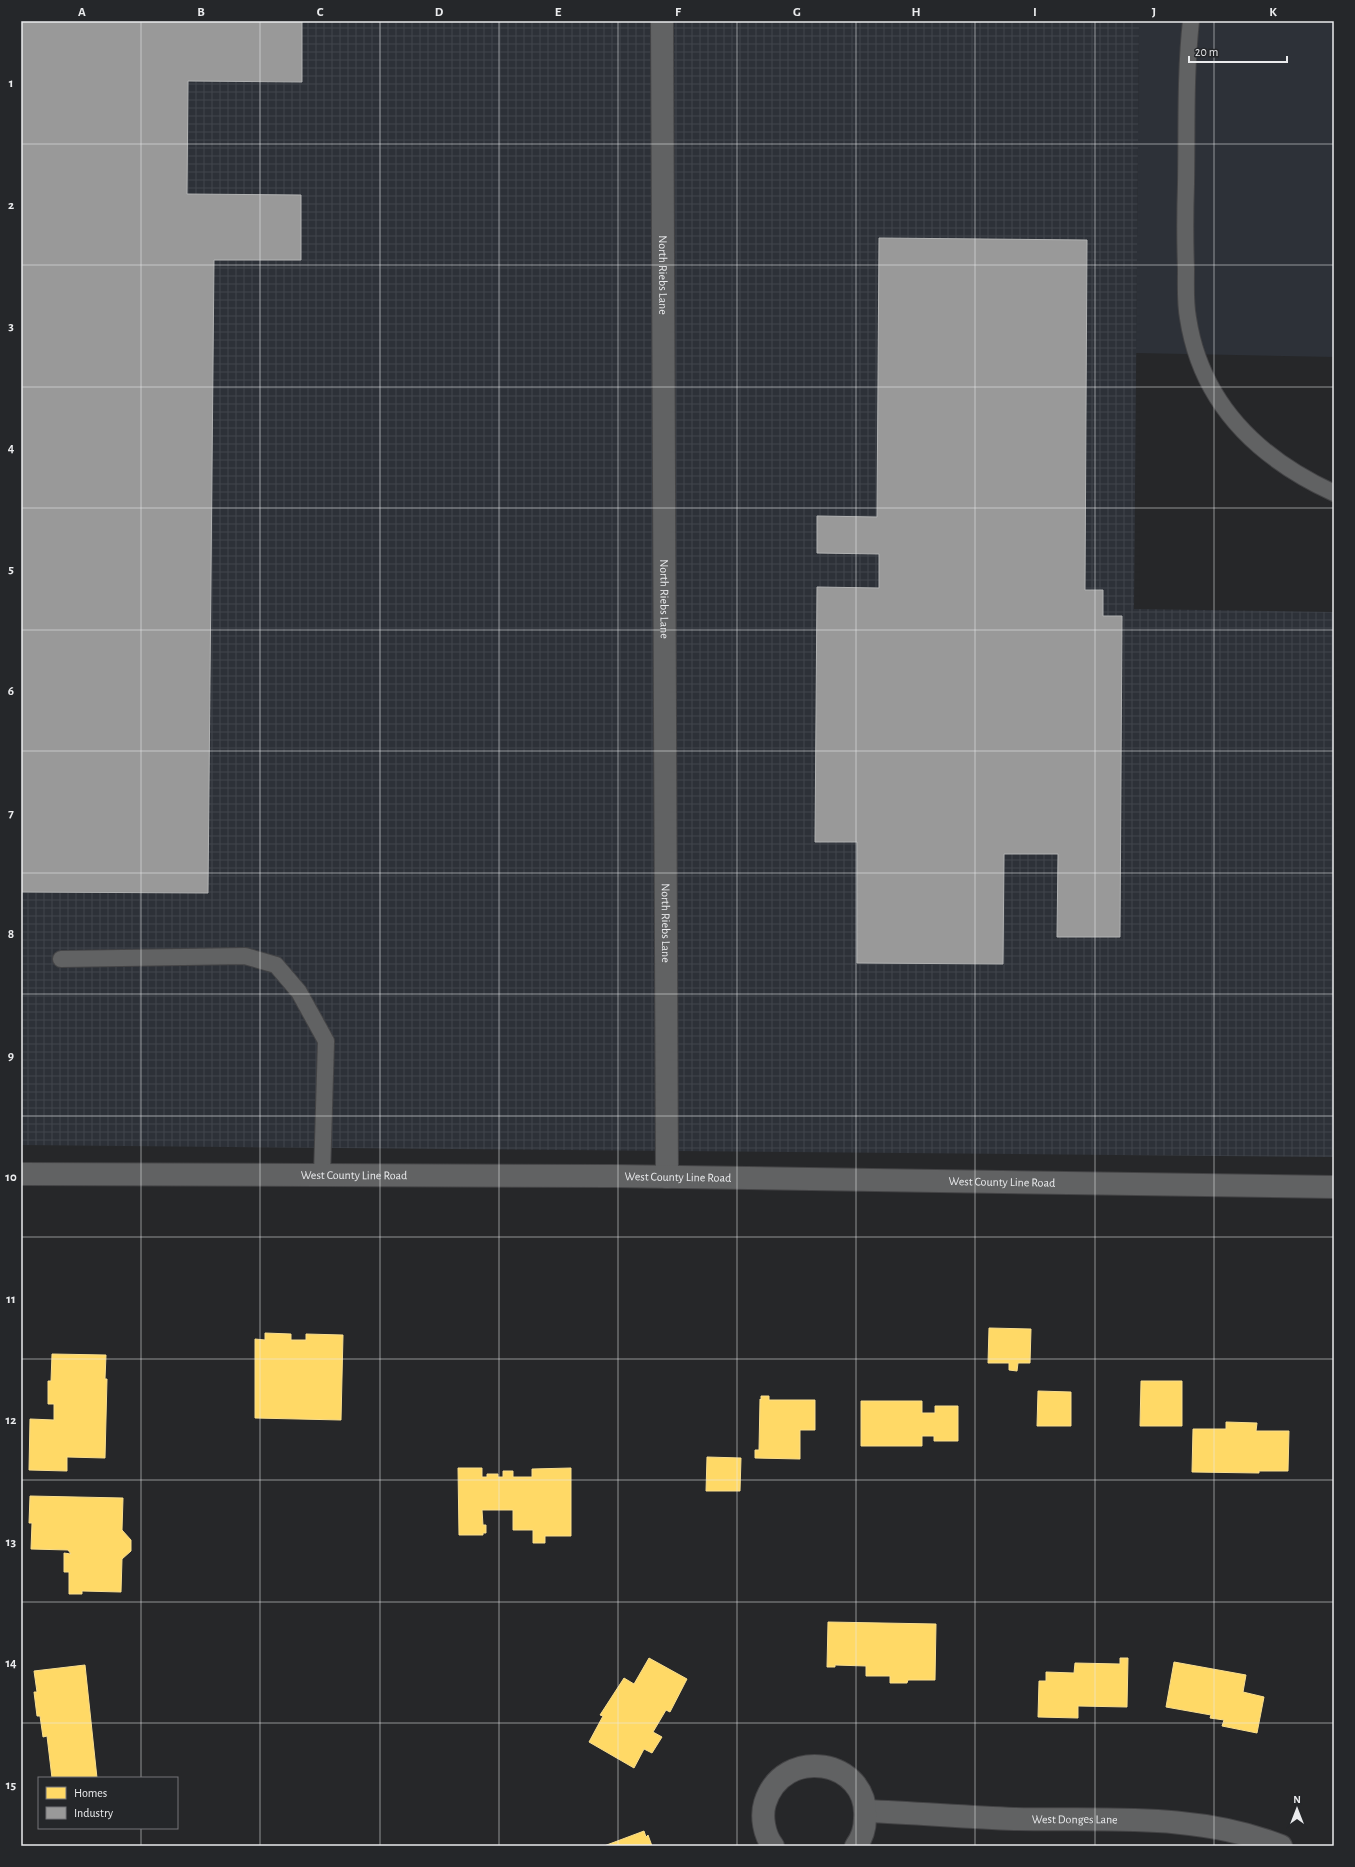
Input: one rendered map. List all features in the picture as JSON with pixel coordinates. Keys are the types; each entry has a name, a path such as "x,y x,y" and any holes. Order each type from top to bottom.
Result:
{"street":[{"name":"North Riebs Lane","path":"662,21 667,1177"},
{"name":"West County Line Road","path":"21,1174 322,1174 667,1177 1334,1187"},
{"path":"773,1846 764,1827 763,1810 768,1794 778,1780 791,1770 807,1765 823,1766 839,1771 852,1781 862,1795 866,1811 864,1828 856,1846"},
{"name":"West Donges Lane","path":"866,1811 1014,1819 1100,1819 1179,1822 1254,1836 1281,1846"}],"lane":[{"path":"1191,21 1187,106 1185,226 1188,316 1193,343 1208,383 1224,410 1247,436 1287,469 1334,493"},
{"path":"61,959 245,956 276,966 299,992 326,1041 322,1174"}],"shaded area":[{"path":"21,21 1139,21 1134,609 1334,612 1334,1157 21,1145"},
{"path":"1139,21 1334,21 1334,357 1136,353"}],"building: Homes":[{"path":"989,1328 1031,1329 1030,1363 1018,1363 1017,1371 1009,1370 1009,1363 988,1363"},
{"path":"265,1333 291,1334 291,1340 306,1340 306,1334 343,1335 341,1420 255,1418 255,1339 265,1340"},
{"path":"52,1354 106,1355 105,1379 107,1379 105,1458 67,1457 67,1471 29,1470 30,1419 54,1420 54,1404 48,1404 48,1381 51,1381"},
{"path":"1141,1381 1182,1381 1182,1426 1140,1426"},
{"path":"1038,1391 1071,1392 1071,1426 1037,1426"},
{"path":"761,1396 769,1396 769,1400 815,1400 815,1430 800,1430 800,1459 755,1458 755,1450 759,1450"},
{"path":"861,1401 922,1401 922,1413 935,1413 935,1406 958,1406 958,1441 934,1441 934,1436 922,1436 922,1446 861,1446"},
{"path":"1226,1422 1257,1423 1256,1431 1289,1431 1288,1471 1259,1471 1259,1473 1192,1472 1193,1429 1226,1429"},
{"path":"707,1457 741,1458 740,1491 706,1491"},
{"path":"458,1468 482,1468 482,1477 487,1477 487,1474 498,1474 498,1477 503,1477 503,1471 513,1471 513,1477 532,1477 532,1469 571,1468 571,1536 545,1536 545,1543 533,1543 533,1530 513,1530 513,1510 482,1510 483,1525 486,1525 486,1533 483,1533 483,1535 459,1535"},
{"path":"30,1496 123,1498 122,1530 131,1540 131,1551 122,1559 121,1592 82,1591 82,1594 69,1594 69,1572 64,1572 64,1553 71,1554 68,1550 31,1549 32,1523 29,1523"},
{"path":"828,1622 936,1624 935,1680 908,1680 907,1683 890,1683 890,1676 866,1676 866,1666 835,1665 835,1667 827,1667"},
{"path":"649,1658 687,1679 670,1712 666,1710 653,1732 662,1737 652,1753 644,1749 634,1768 589,1742 603,1716 600,1715 624,1678 634,1684"},
{"path":"1120,1658 1128,1658 1127,1707 1078,1706 1078,1718 1038,1717 1039,1681 1046,1681 1046,1672 1074,1673 1075,1663 1120,1664"},
{"path":"1174,1662 1246,1675 1243,1692 1264,1697 1257,1733 1222,1726 1224,1720 1210,1718 1211,1715 1166,1707"},
{"path":"85,1665 97,1777 52,1777 47,1736 43,1737 40,1716 37,1716 34,1692 37,1692 34,1671"},
{"path":"644,1831 646,1837 648,1835 652,1846 604,1846"}],"building: Industry":[{"path":"21,21 302,21 302,82 188,81 187,194 301,195 301,260 214,260 208,893 21,892"},
{"path":"879,238 1087,240 1085,590 1103,590 1103,616 1122,616 1120,937 1057,937 1058,854 1004,854 1003,964 857,963 857,842 815,842 817,587 879,588 879,554 817,553 817,516 877,517"}]}
